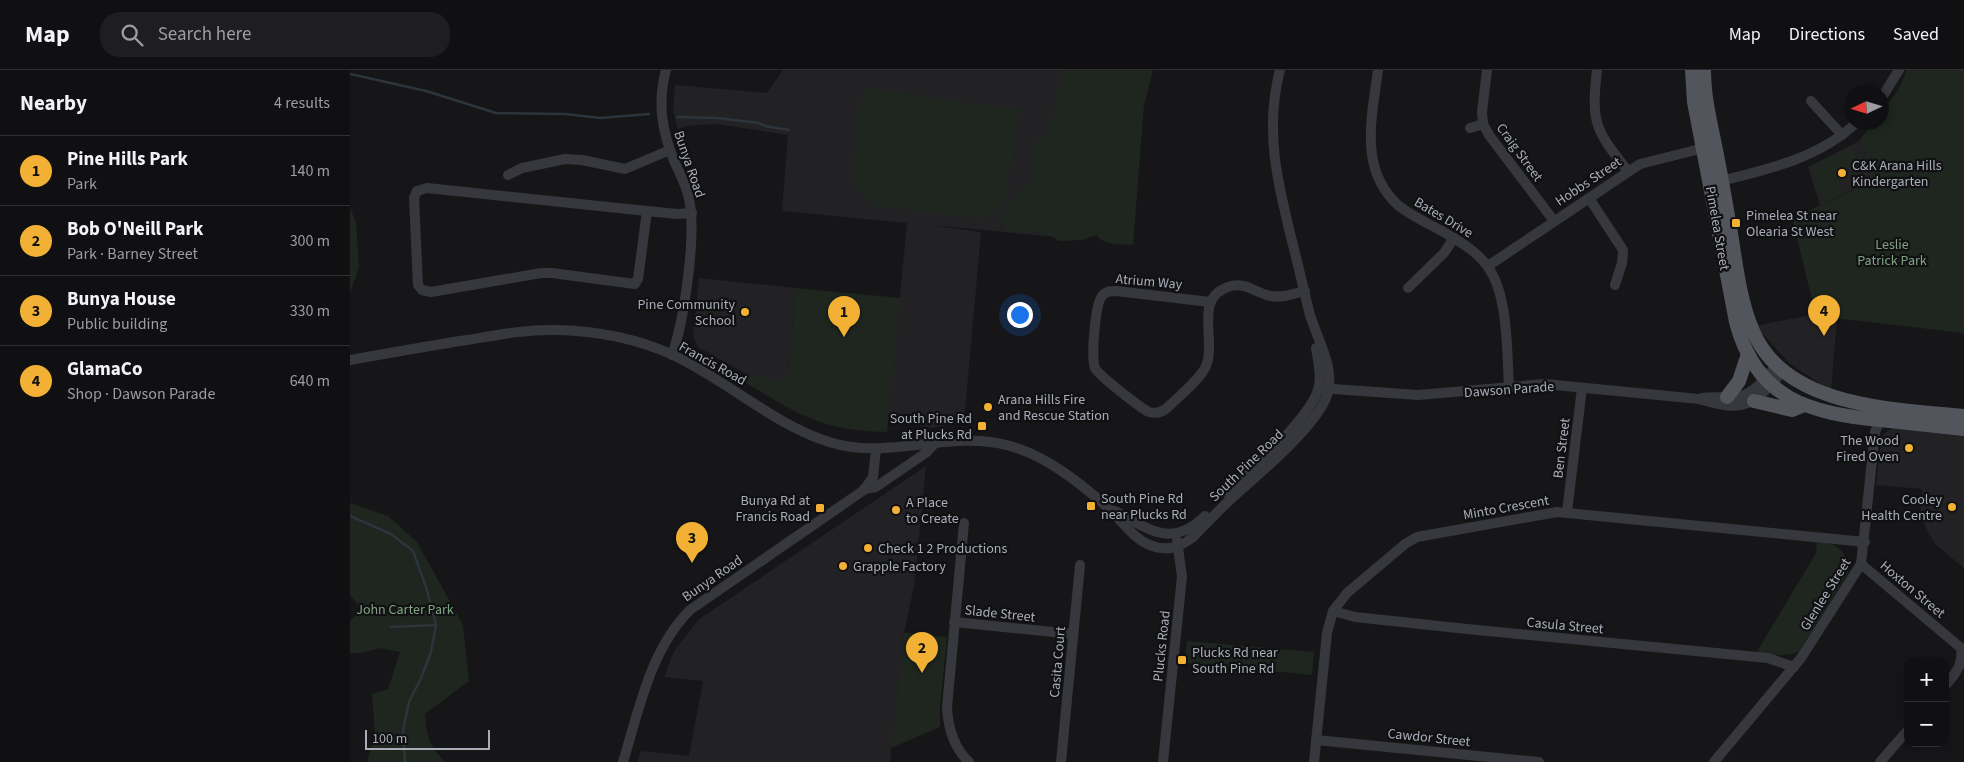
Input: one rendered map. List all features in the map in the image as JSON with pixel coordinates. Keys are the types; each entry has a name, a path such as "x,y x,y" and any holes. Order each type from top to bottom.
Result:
{"main road":[{"name":"Pimelea Street","path":"1692,70 1694,102 1709,146"},
{"name":"Pimelea Street","path":"1704,70 1709,146 1744,304 1758,342 1780,368"},
{"name":"Pimelea Street","path":"1716,182 1736,322 1748,354 1768,381"},
{"path":"1727,397 1739,380 1748,354"},
{"path":"1780,368 1800,381 1832,396 1859,404 1882,414 1964,429"},
{"path":"1768,381 1789,398 1836,415 1964,416"},
{"path":"1754,401 1792,410 1804,405"}],"street":[{"name":"Bunya Road","path":"666,70 660,100 666,140 688,195 692,213 685,296 672,355"},
{"name":"South Pine Road","path":"936,442 968,440 1011,446 1045,460 1108,508 1133,534 1145,543 1162,548 1178,546 1193,537 1287,446 1318,412 1328,370 1310,315 1278,187 1273,155 1274,104 1280,70"},
{"name":"Bates Drive","path":"1378,70 1370,143 1372,160 1379,180 1400,206 1475,252 1488,266 1501,295 1509,387"},
{"name":"Craig Street","path":"1487,70 1482,112 1483,124 1489,135 1554,220"},
{"path":"1597,70 1594,99 1596,123 1604,140 1628,171"},
{"path":"1889,85 1898,70"},
{"path":"1811,101 1842,135"},
{"name":"Craig Street","path":"1470,128 1483,124"},
{"path":"1716,182 1785,164 1842,135 1848,130"},
{"name":"Hobbs Street","path":"1488,266 1554,220 1646,161 1709,146"},
{"path":"508,175 522,168 564,159 582,160 626,169 670,150"},
{"path":"648,211 638,279 635,284 547,273 431,292 422,290 418,285 414,198 417,191 423,188 648,211 677,214 692,213"},
{"path":"1589,198 1623,250 1622,263 1615,285"},
{"path":"1408,288 1444,253 1454,238"},
{"path":"1210,302 1218,292 1233,286 1247,286 1274,297 1305,291"},
{"name":"Atrium Way","path":"1116,291 1210,302 1208,357 1205,368 1165,410 1156,412 1145,410 1103,377 1096,369 1094,354 1098,306 1106,292 1116,291"},
{"name":"Francis Road","path":"350,360 509,333 556,330 612,336 672,355 807,433 829,442 876,449 936,442"},
{"name":"Dawson Parade","path":"1324,389 1412,395 1545,384 1698,399 1715,404 1736,405 1754,401 1780,368"},
{"name":"Dawson Parade","path":"1698,399 1747,394 1768,381"},
{"name":"Ben Street","path":"1567,512 1582,388"},
{"name":"South Pine Road","path":"1108,508 1149,531 1163,534 1175,533 1196,524 1212,510 1297,422 1324,389"},
{"name":"Glenlee Street","path":"1714,762 1794,667 1861,564 1865,542 1875,432 1882,414"},
{"name":"Bunya Road","path":"623,762 652,668 669,634 679,621 690,610 864,490 876,487 927,452 936,442"},
{"path":"864,490 873,477 876,449"},
{"name":"Minto Crescent","path":"1314,762 1327,632 1333,610 1347,593 1405,544 1417,537 1545,513 1567,512 1865,542"},
{"path":"964,523 947,707 948,722 952,734 959,748 970,762"},
{"name":"Plucks Road","path":"1163,762 1182,576 1175,533"},
{"name":"Casita Court","path":"1062,762 1080,564"},
{"name":"Hoxton Street","path":"1861,564 1958,646 1964,658"},
{"name":"Casula Street","path":"1333,610 1355,616 1449,627 1768,658 1794,667"},
{"name":"Slade Street","path":"954,622 1073,634"},
{"path":"1949,681 1960,668 1964,658"},
{"path":"1880,762 1904,735"},
{"name":"Cawdor Street","path":"1316,740 1539,762"}],"shaded area":[{"path":"783,70 1072,70 1057,237 929,225 981,232 964,422 932,428 888,418 907,223 782,211 788,135 716,124 685,126 678,129 673,110 675,85 767,93"},
{"name":"C&K Arana Hills Kindergarten","path":"1859,141 1878,179 1820,205 1808,167"},
{"name":"Pine Community School","path":"699,278 796,288 787,383 749,376 698,347 693,336"},
{"path":"1815,314 1816,316 1837,318 1831,391 1789,363 1756,326"},
{"path":"1894,427 1964,435 1964,568 1935,544 1920,517 1922,489 1876,485 1881,440 1884,434"},
{"path":"926,466 914,586 904,633 890,762 637,762 641,751 689,756 703,681 664,677 674,651 698,620"}],"green space":[{"path":"1063,70 1153,70 1144,105 1133,245 1108,243 1096,235 1083,240 1059,241 1040,232 1005,231 1001,221 1014,197 1033,178 1031,145 1049,130"},
{"name":"Leslie Patrick Park","path":"1907,70 1964,70 1964,333 1816,316 1792,218 1878,179 1859,141 1868,130 1889,130 1889,102 1897,92"},
{"path":"868,88 1019,110 1004,206 983,219 871,205 851,177 862,93"},
{"path":"1853,148 1860,164 1836,174 1844,194 1824,202 1809,166"},
{"path":"350,208 356,222 359,267 350,293"},
{"path":"796,288 900,298 887,432 845,428 812,419 796,412 745,382 749,376 787,382"},
{"name":"John Carter Park","path":"350,503 388,516 417,542 463,625 469,681 425,714 430,741 445,762 367,762 375,734 372,694 388,689 400,652 380,648 361,653 350,653 350,621 362,610 350,595"},
{"path":"1817,542 1828,543 1842,552 1849,564 1848,573 1799,651 1784,655 1756,653 1816,553"},
{"path":"904,633 947,637 940,727 891,748"},
{"path":"1187,641 1314,652 1312,675 1185,663"}],"waterway":[{"path":"350,74 426,91 496,113 565,114 600,118 649,114"},
{"path":"677,117 717,118 759,123 765,126 789,130"},
{"path":"350,516 391,534 413,551 427,590 436,625 431,652 409,702 403,730 405,762"},
{"path":"391,627 436,625"}],"place":[{"name":"C&K Arana Hills Kindergarten","path":"1842,173"},
{"name":"Pimelea St near Olearia St West","path":"1736,223"},
{"name":"Pine Community School","path":"745,312"},
{"name":"GlamaCo","path":"1824,336"},
{"name":"Pine Hills Park","path":"844,337"},
{"name":"Arana Hills Fire and Rescue Station","path":"988,407"},
{"name":"South Pine Rd at Plucks Rd","path":"982,426"},
{"name":"The Wood Fired Oven","path":"1909,448"},
{"name":"South Pine Rd near Plucks Rd","path":"1091,506"},
{"name":"Cooley Health Centre","path":"1952,507"},
{"name":"Bunya Rd at Francis Road","path":"820,508"},
{"name":"A Place to Create","path":"896,510"},
{"name":"Check 1 2 Productions","path":"868,548"},
{"name":"Bunya House","path":"692,563"},
{"name":"Grapple Factory","path":"843,566"},
{"name":"Plucks Rd near South Pine Rd","path":"1182,660"},
{"name":"Bob O'Neill Park","path":"922,673"}]}
